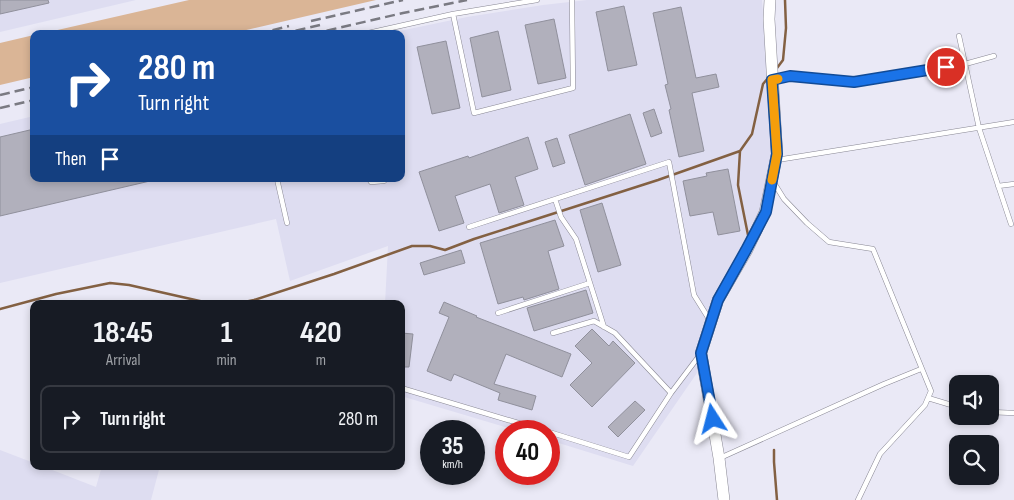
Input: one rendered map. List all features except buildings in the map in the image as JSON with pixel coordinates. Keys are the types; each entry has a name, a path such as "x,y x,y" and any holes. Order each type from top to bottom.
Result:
{"street":[{"path":"724,500 719,458 701,353 718,300 766,212 777,154 769,19 770,0"}],"lane":[{"path":"385,30 453,14 537,0"},
{"path":"453,14 474,114 573,88 572,0"},
{"path":"959,36 979,128 1011,224"},
{"path":"772,80 790,76 854,82 965,64 994,56"},
{"path":"776,160 1014,122"},
{"path":"470,227 669,162 694,295 711,322"},
{"path":"772,180 784,200 807,224 829,242 873,249 931,391 925,405 880,454 858,500"},
{"path":"279,182 287,223"},
{"path":"998,186 1014,184"},
{"path":"555,199 561,217 576,239 604,327"},
{"path":"498,313 590,283"},
{"path":"553,333 594,321 615,333 671,393"},
{"path":"560,435 629,457 671,393 701,353"},
{"path":"719,458 884,384 922,369"},
{"path":"405,389 508,420"},
{"path":"928,398 949,404"},
{"path":"999,412 1014,413"}],"shaded area":[{"path":"0,0 136,0 0,32"},
{"path":"189,0 376,0 246,30 58,30"},
{"path":"587,0 762,0 772,154 761,210 713,298 699,370 633,466 560,443 560,420 495,420 495,424 405,397 405,300 385,300 388,246 290,281 276,219 0,283 0,124 30,117 30,182 405,182 404,30 467,17"},
{"path":"30,36 30,78 0,85 0,43"},
{"path":"0,450 30,461 30,470 52,470 96,487 101,470 159,470 151,500 0,500"}],"waterway":[{"path":"777,68 783,60 786,28 785,0"},
{"path":"254,300 412,246 430,246 445,250 740,151 752,134 763,84 768,78"},
{"path":"740,151 738,185 748,235"},
{"path":"34,300 110,283 129,285 195,300"},
{"path":"0,309 30,301"},
{"path":"774,450 777,500"}],"railway":[{"path":"311,21 403,0"},
{"path":"329,30 467,0"},
{"path":"298,30 320,25"},
{"path":"274,30 289,26"},
{"path":"0,95 30,88"},
{"path":"0,108 30,101"}],"slow traffic":[{"path":"772,180 777,154 772,80 778,79"}],"route":[{"path":"713,419 701,353 718,300 766,212 777,154 772,80 790,76 854,82 946,67"}]}
